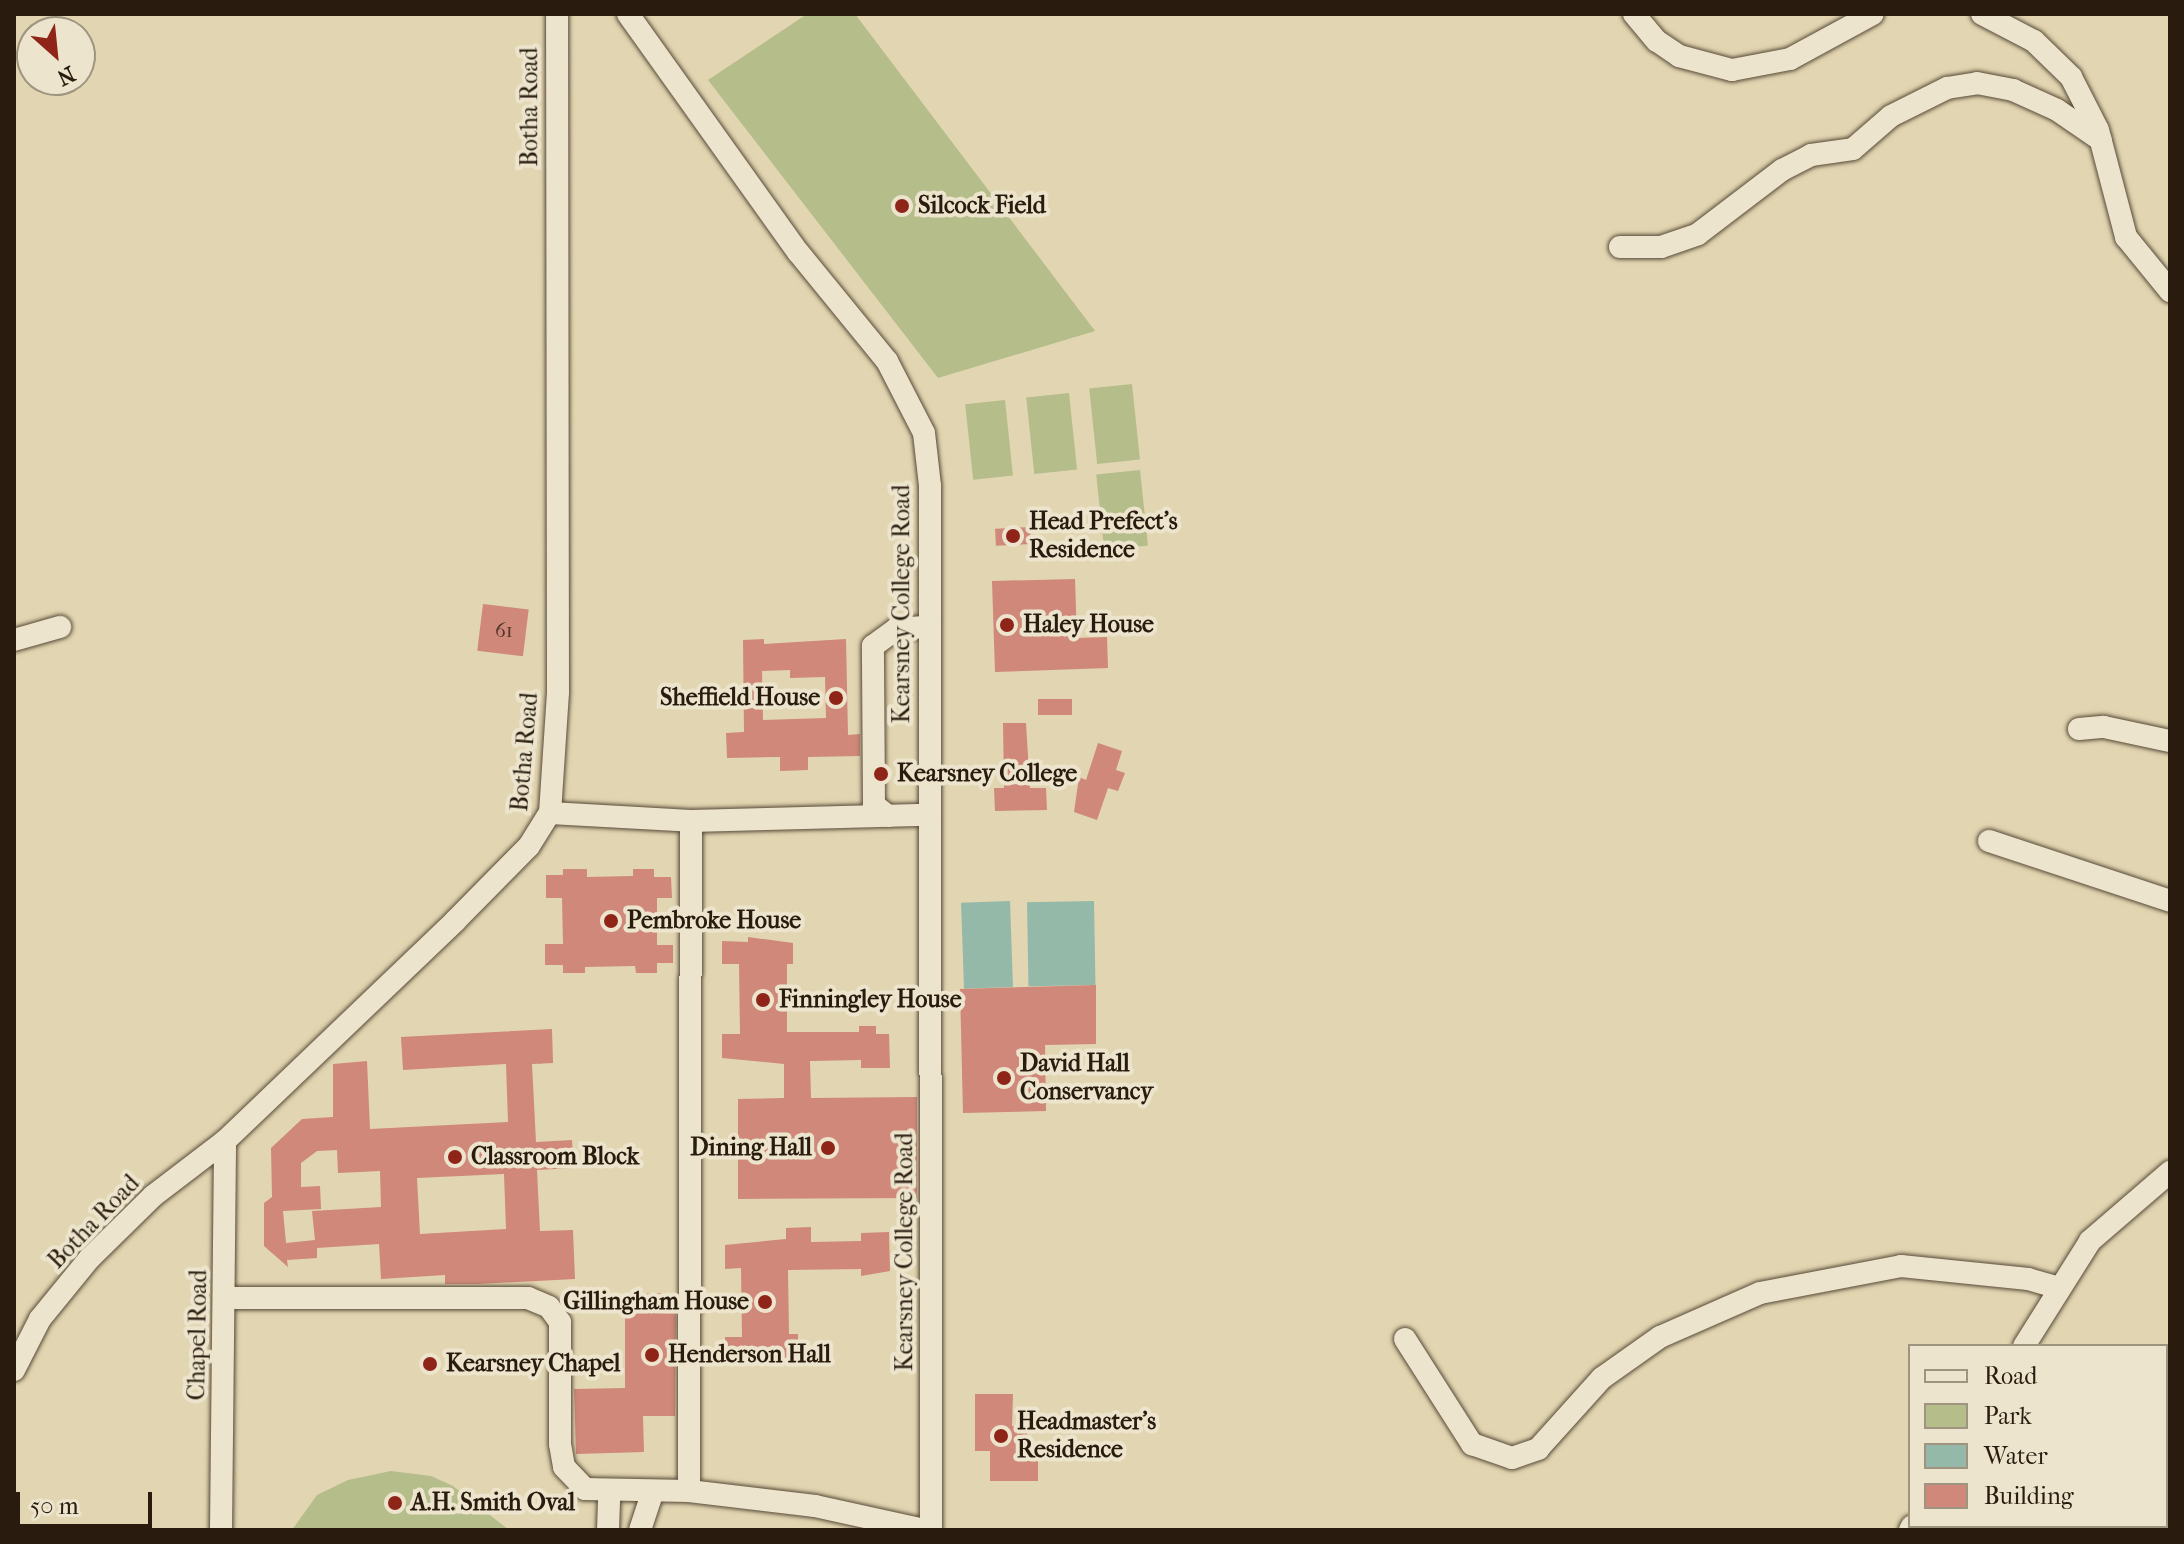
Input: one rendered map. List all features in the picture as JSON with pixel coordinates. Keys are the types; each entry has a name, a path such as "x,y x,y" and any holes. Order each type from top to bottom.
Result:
{"street":[{"name":"Botha Road","path":"14,1370 40,1319 89,1259 153,1196 225,1141 455,921 560,815 557,14"},
{"name":"Kearsney College Road","path":"628,14 909,397 924,433 930,486 927,815 931,1530"},
{"path":"1634,14 1657,41 1679,56 1732,70 1790,59 1873,14"},
{"path":"1982,14 2023,33 2060,64 2081,92 2101,140 2126,237 2170,291"},
{"path":"1620,247 1661,247 1698,234 1782,170 1811,155 1853,149 1891,116 1947,88 1977,83 2013,90 2057,110 2101,140"},
{"path":"14,640 60,627"},
{"path":"888,816 874,805 873,646 896,629 928,627"},
{"path":"2079,729 2104,727 2170,741"},
{"path":"560,815 691,821 927,815"},
{"path":"689,1491 691,821"},
{"path":"1989,841 2170,901"},
{"name":"Chapel Road","path":"221,1530 225,1141"},
{"path":"2025,1344 2090,1241 2170,1172"},
{"path":"1405,1339 1472,1444 1512,1458 1538,1449 1602,1378 1660,1337 1760,1293 1901,1266 2028,1279 2060,1288"},
{"path":"224,1298 528,1298 549,1307 560,1322 564,1467 585,1489 609,1493 689,1491 815,1506 924,1530"},
{"path":"640,1530 653,1491"},
{"path":"608,1530 609,1493"}],"green space":[{"name":"Silcock Field","path":"807,14 855,14 1095,331 938,378 708,80"},
{"path":"1132,384 1140,460 1097,464 1089,388"},
{"path":"1069,393 1077,470 1034,474 1026,397"},
{"path":"1005,400 1013,476 973,480 965,404"},
{"path":"1140,470 1148,546 1104,550 1096,475"},
{"name":"A.H. Smith Oval","path":"391,1471 431,1476 453,1486 509,1530 292,1530 317,1495 348,1480"}],"water":[{"path":"1010,901 1013,987 964,989 961,903"},
{"path":"1094,901 1095,985 1028,986 1027,902"}],"building":[{"name":"Head Prefect's Residence","path":"1030,527 1031,544 996,546 995,529"},
{"name":"Haley House","path":"1075,579 1077,638 1107,637 1108,668 995,672 992,581"},
{"path":"483,604 529,610 523,656 477,651"},
{"name":"Sheffield House","path":"764,639 764,644 846,639 848,735 860,734 860,756 808,757 808,770 780,771 780,757 727,758 726,733 744,732 743,640","holes":["790,670 790,678 825,677 826,718 763,720 762,671"]},
{"path":"1038,699 1072,699 1072,715 1038,715"},
{"path":"1003,723 1026,723 1030,788 1046,788 1047,810 995,811 994,788 1004,788"},
{"path":"1098,743 1122,751 1116,770 1125,773 1118,791 1108,788 1097,820 1074,812 1079,777 1086,780"},
{"name":"Pembroke House","path":"563,869 587,869 587,877 633,876 633,869 654,869 654,877 671,877 672,898 657,898 657,945 673,945 673,963 657,963 657,973 636,973 635,966 585,967 585,973 563,973 563,965 545,965 545,944 563,944 562,898 546,898 546,875 563,875"},
{"name":"Dining Hall","path":"748,937 793,943 793,964 787,964 787,1032 859,1032 859,1026 876,1026 876,1034 889,1034 890,1068 861,1068 861,1060 810,1061 811,1098 917,1097 917,1198 738,1199 738,1099 784,1098 784,1064 722,1058 722,1034 740,1034 739,964 722,964 722,941 748,942"},
{"name":"David Hall Conservancy","path":"1096,985 1096,1044 1045,1045 1046,1111 963,1113 960,989"},
{"name":"Classroom Block","path":"552,1029 553,1063 532,1064 536,1142 572,1140 574,1168 537,1170 540,1231 573,1230 575,1279 445,1284 445,1275 381,1279 379,1244 317,1248 317,1258 287,1260 288,1267 264,1246 264,1203 272,1197 271,1148 302,1119 333,1117 333,1064 367,1061 370,1129 508,1122 506,1064 403,1070 401,1037","holes":["337,1150 338,1173 380,1171 381,1207 312,1211 315,1240 286,1243 283,1211 321,1209 320,1186 301,1187 301,1163 317,1151","504,1174 506,1229 420,1234 417,1178"]},
{"name":"Gillingham House","path":"811,1227 811,1242 861,1241 861,1233 889,1232 890,1271 861,1276 861,1269 788,1270 789,1334 798,1334 798,1360 725,1361 725,1337 742,1337 741,1268 725,1269 725,1245 786,1239 786,1228"},
{"name":"Henderson Hall","path":"676,1293 675,1416 643,1416 644,1452 576,1454 574,1389 625,1388 625,1294"},
{"name":"Headmaster's Residence","path":"975,1394 1013,1394 1012,1426 1027,1426 1027,1460 1038,1461 1038,1481 990,1481 990,1451 975,1451"}],"place":[{"name":"Silcock Field","path":"902,206"},
{"name":"Head Prefect's Residence","path":"1013,536"},
{"name":"Haley House","path":"1007,625"},
{"name":"Sheffield House","path":"836,698"},
{"name":"Kearsney College","path":"881,774"},
{"name":"Pembroke House","path":"611,921"},
{"name":"Finningley House","path":"763,1000"},
{"name":"David Hall Conservancy","path":"1004,1078"},
{"name":"Dining Hall","path":"828,1148"},
{"name":"Classroom Block","path":"455,1157"},
{"name":"Gillingham House","path":"765,1302"},
{"name":"Henderson Hall","path":"652,1355"},
{"name":"Kearsney Chapel","path":"430,1364"},
{"name":"Headmaster's Residence","path":"1001,1436"},
{"name":"A.H. Smith Oval","path":"395,1503"}]}
